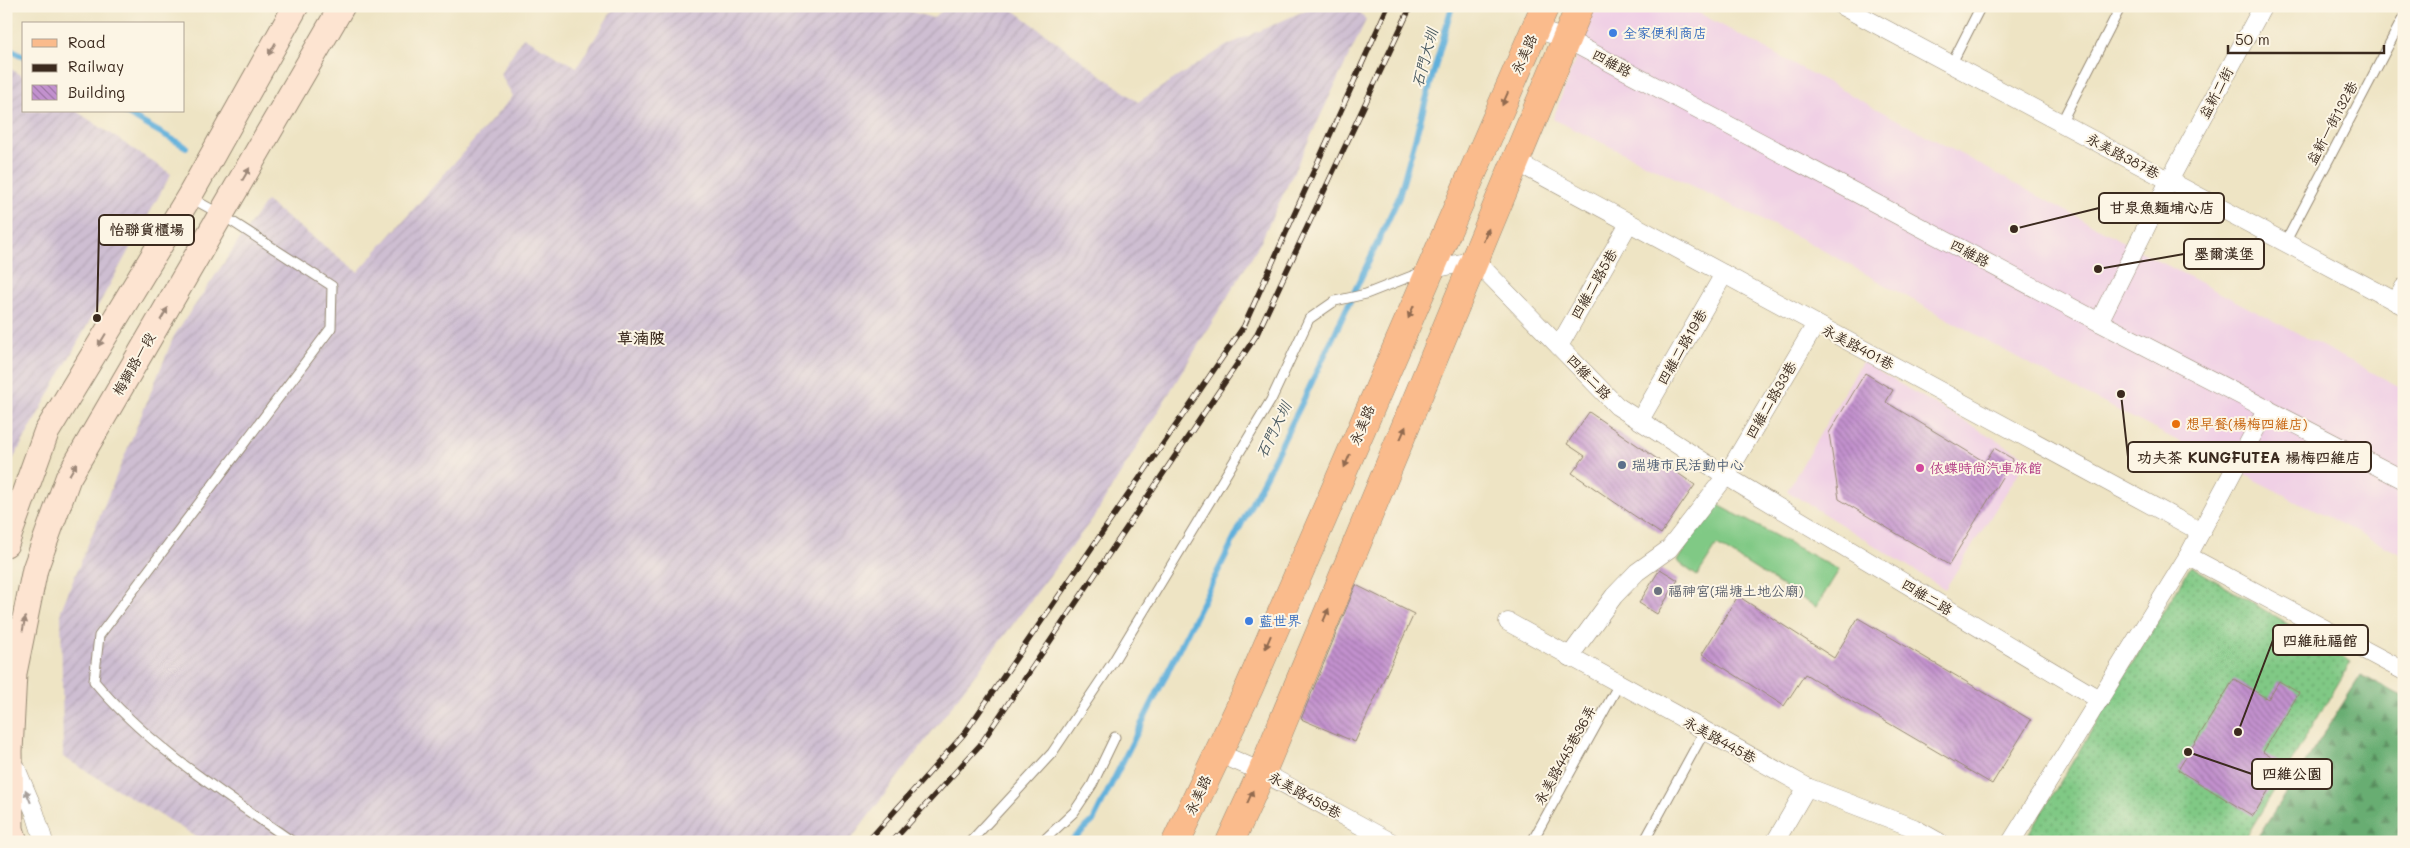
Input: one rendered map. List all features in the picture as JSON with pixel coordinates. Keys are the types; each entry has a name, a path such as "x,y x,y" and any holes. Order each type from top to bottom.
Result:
{"main road":[{"path":"1230,842 1262,772 1580,6"},
{"name":"永美路","path":"1176,842 1248,688 1540,18"}],"street":[{"path":"6,544 46,433 189,197 296,6"},
{"name":"梅獅路一段","path":"13,835 10,751 14,673 35,569 68,478 342,6"},
{"name":"永美路387巷","path":"1842,6 2285,243 2401,298"},
{"name":"益新二街","path":"2098,322 2169,181 2263,6"},
{"name":"四維路","path":"1540,18 1566,39 2098,322 2268,408 2404,480"},
{"name":"永美路401巷","path":"1515,161 2201,532"},
{"name":"四維二路5巷","path":"1558,346 1629,223"},
{"path":"1429,270 1475,260"},
{"name":"四維二路","path":"1475,260 1617,406 1726,476 2100,700"},
{"name":"四維二路19巷","path":"1640,420 1724,274"},
{"name":"四維二路33巷","path":"1569,657 1614,596 1637,572 1669,549 1726,476 1816,324"},
{"path":"2011,842 2188,556 2268,408"},
{"path":"2188,556 2404,671"},
{"name":"永美路445巷","path":"1508,622 1704,732 1807,787 1910,835 1939,842"},
{"name":"梅獅路一段","path":"10,751 35,813 44,842"},
{"name":"永美路459巷","path":"1218,753 1262,772 1391,842"},
{"path":"1775,842 1807,787"}],"lane":[{"path":"1951,65 1982,6"},
{"path":"2061,123 2121,6"},
{"name":"益新一街132巷","path":"2285,243 2404,16"},
{"path":"189,197 222,215 332,286 331,328 99,636 94,681 115,707 175,758 293,842"},
{"path":"970,842 1052,753 1113,662 1271,400 1308,319 1335,301 1366,294 1429,270"},
{"name":"永美路445巷36弄","path":"1534,838 1620,684"},
{"path":"1644,842 1704,732"},
{"path":"1042,842 1074,812 1092,785 1115,737"}],"shaded area":[{"path":"615,6 892,6 933,18 948,6 1008,6 1138,102 1226,46 1315,6 1353,6 1366,20 1260,243 1096,514 849,842 205,842 63,757 61,610 174,336 266,201 358,272 513,96 500,74 523,37 577,67"},
{"path":"1595,6 1686,6 2155,259 2404,389 2404,556 2064,383 1804,240 1553,119"},
{"path":"6,66 22,76 22,112 78,112 171,174 6,472"},
{"path":"1862,362 2028,458 1945,589 1787,491"}],"green space":[{"path":"1713,502 1839,570 1816,607 1717,545 1697,576 1677,561"},
{"path":"2191,566 2351,662 2243,842 2024,842"},
{"path":"2361,675 2404,697 2404,842 2255,842"}],"building":[{"name":"依蝶時尚汽車旅館","path":"1865,373 1893,390 1886,402 1985,462 1994,448 2013,459 1949,565 1839,499 1829,433"},
{"name":"瑞塘市民活動中心","path":"1589,412 1695,485 1661,534 1572,473 1585,456 1567,444"},
{"name":"福神宮(瑞塘土地公廟)","path":"1660,569 1678,580 1657,614 1639,603"},
{"path":"1356,585 1414,614 1355,742 1301,719"},
{"path":"1738,596 1834,658 1858,618 2031,720 1992,784 1805,674 1784,706 1702,654"},
{"path":"2234,679 2268,699 2279,681 2299,693 2263,752 2284,765 2253,816 2178,770"}],"waterway":[{"name":"石門大圳","path":"1070,842 1093,821 1302,403 1399,197 1452,6"},
{"path":"6,47 22,56"},
{"path":"124,112 186,147"}],"railway":[{"path":"867,842 964,734 1244,326 1388,6"},
{"path":"892,842 980,745 1256,336 1411,6"}],"place":[{"name":"全家便利商店","path":"1613,33"},
{"name":"甘泉魚麵埔心店","path":"2014,229"},
{"name":"墨爾漢堡","path":"2098,269"},
{"name":"怡聯貨櫃場","path":"97,318"},
{"name":"功夫茶 KUNGFUTEA 楊梅四維店","path":"2121,394"},
{"name":"想早餐(楊梅四維店)","path":"2176,424"},
{"name":"瑞塘市民活動中心","path":"1622,465"},
{"name":"依蝶時尚汽車旅館","path":"1920,468"},
{"name":"福神宮(瑞塘土地公廟)","path":"1658,591"},
{"name":"藍世界","path":"1249,621"},
{"name":"四維社福館","path":"2238,732"},
{"name":"四維公園","path":"2188,752"}],"district":[{"name":"草湳陂","path":"641,338"}]}
